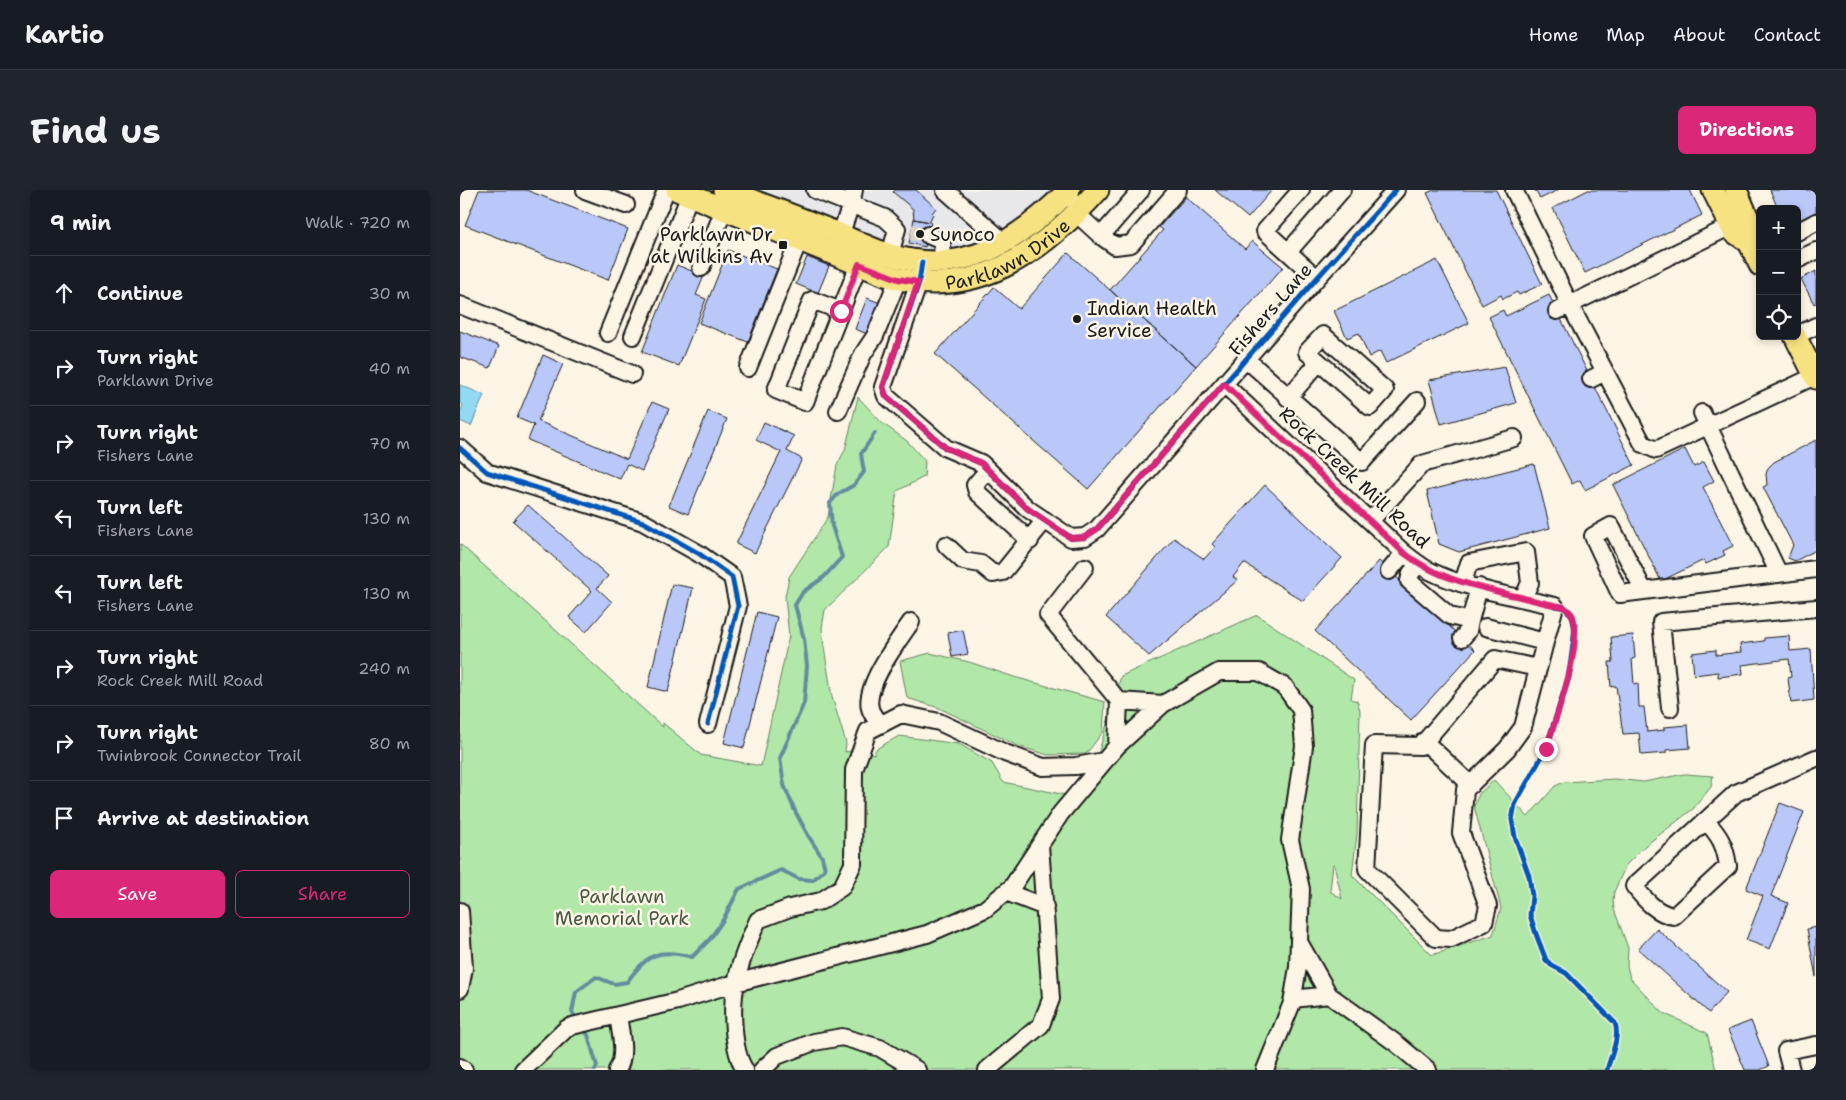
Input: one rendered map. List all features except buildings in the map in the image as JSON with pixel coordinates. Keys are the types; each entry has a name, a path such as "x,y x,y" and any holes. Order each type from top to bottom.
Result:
{"main road":[{"name":"Parklawn Drive","path":"913,275 950,261 973,257 993,250 1014,238 1069,190"},
{"name":"Parklawn Drive","path":"684,193 761,197 838,245 859,264 913,275 960,281 981,277 1008,266 1037,249 1077,214 1098,190"},
{"path":"1713,190 1734,232 1754,241"},
{"path":"1736,190 1750,223 1754,241"},
{"name":"Parklawn Drive","path":"726,195 799,240 890,255 913,275"},
{"path":"1798,340 1814,371"}],"street":[{"path":"585,190 626,205"},
{"path":"608,333 666,190"},
{"path":"945,190 996,235"},
{"path":"1079,190 1075,198 1077,214 1115,246 1131,244 1178,190"},
{"path":"1101,236 1141,190"},
{"path":"1300,190 1265,231 1317,278"},
{"path":"1288,252 1342,190"},
{"name":"Fishers Lane","path":"913,275 883,387 886,396 946,448 981,463 1028,509 1071,538 1085,537 1097,529 1396,190"},
{"path":"1514,190 1564,308 1598,376 1643,444 1656,450 1705,419 1814,371"},
{"path":"819,191 852,197 904,230 890,255"},
{"path":"633,336 684,193"},
{"path":"701,268 726,195"},
{"path":"838,245 852,197"},
{"path":"1801,230 1816,222"},
{"path":"1564,308 1731,226"},
{"path":"928,236 942,241 960,281"},
{"path":"748,368 799,240"},
{"path":"1801,258 1816,251"},
{"path":"841,311 812,300 776,390 805,402 841,311 859,264"},
{"path":"838,411 863,354 913,275"},
{"path":"460,305 632,374"},
{"path":"1801,334 1816,326"},
{"path":"1323,335 1385,390 1370,407 1319,362 1307,352 1323,335"},
{"path":"1246,359 1362,462 1417,401"},
{"path":"1288,398 1319,362"},
{"name":"Rock Creek Mill Road","path":"1224,384 1404,553 1419,564 1430,571 1462,583 1555,606 1545,642"},
{"path":"1705,419 1780,574"},
{"path":"1371,520 1422,464 1514,438"},
{"path":"460,448 487,472 643,522 698,553 732,577 738,606 708,724"},
{"path":"988,470 975,485 977,492 1030,541"},
{"path":"946,545 963,561 982,564 992,574 1003,572 1046,520"},
{"path":"1462,583 1469,563 1526,552 1530,583 1523,598"},
{"path":"1389,571 1404,553"},
{"path":"1419,564 1411,573 1409,580 1450,616 1470,620"},
{"path":"1085,567 1048,615 1119,702 1117,746"},
{"path":"1644,591 1816,569"},
{"path":"1462,638 1468,631 1479,587"},
{"path":"1670,708 1661,622 1816,608"},
{"path":"880,725 870,710 869,701 878,672 911,622"},
{"path":"1486,627 1545,642 1523,727 1507,749 1465,790 1461,833 1488,906 1484,923 1451,939 1436,938 1367,869 1374,745 1421,746 1496,659 1538,668"},
{"path":"522,1070 566,1029 572,1026 590,1020 678,1002 736,983 927,934 985,909 1012,887 1062,813 1117,746 1163,704 1220,672 1259,672 1285,687 1301,710 1304,746 1290,840 1300,889 1299,942 1293,999 1265,1070"},
{"path":"1119,702 1163,704"},
{"path":"745,1070 740,1062 733,1031 736,983 745,951 758,920 790,908 820,901 842,887 853,864 854,770 868,731 901,714 939,722 1005,753 1043,768 1076,766 1104,761"},
{"path":"1424,741 1471,785"},
{"path":"1706,821 1718,834 1726,850 1728,866 1674,916 1664,914 1644,899 1634,886 1736,793 1816,758"},
{"path":"987,1070 1041,1025 1051,1000 1040,845"},
{"path":"1006,892 1045,907"},
{"path":"460,911 464,968 460,989"},
{"path":"1299,942 1329,995 1412,1054 1428,1070"},
{"path":"1293,999 1329,995"},
{"path":"617,1070 620,1066 622,1049 618,1015"},
{"path":"762,1070 777,1056 814,1042 842,1037 880,1048 917,1070"},
{"path":"1791,1070 1786,1051 1816,1045"},
{"path":"460,1067 464,1070"}],"shaded area":[{"path":"724,190 1069,190 1047,210 943,261"}],"green space":[{"name":"Parklawn Memorial Park","path":"858,397 882,423 907,441 925,461 924,477 897,491 889,547 825,610 822,628 824,647 832,697 846,743 845,752 856,750 874,754 876,749 899,736 959,744 992,763 1003,782 1085,799 1121,676 1257,615 1354,680 1351,699 1357,701 1360,710 1357,834 1352,875 1432,955 1493,935 1501,908 1474,806 1479,794 1494,780 1528,817 1555,786 1564,782 1614,779 1644,782 1684,774 1713,776 1711,787 1693,809 1646,845 1626,865 1614,892 1613,900 1614,909 1628,948 1627,966 1630,978 1663,1013 1707,1033 1716,1070 460,1070 460,544 663,727 663,723 701,755 761,766 789,636 785,597 789,577 828,517 837,465 845,450","holes":["1334,864 1342,899 1330,891"]},
{"path":"930,653 969,662 1014,677 1105,702 1103,732 1086,754 1048,755 1018,746 939,708 907,698 900,661"}],"water":[{"path":"460,385 484,395 471,426 460,421 463,405 460,403"}],"waterway":[{"path":"578,1021 572,1012 576,992 596,977 614,984 627,982 647,959 654,956 670,953 692,957 710,939 723,920 739,889 781,870 799,879 813,880 825,869 822,857 795,811 784,785 780,758 804,703 807,666 804,639 795,605 803,592 824,577 842,557 832,526 830,503 838,494 854,485 864,472 861,454 875,433"},
{"path":"583,1029 588,1035 597,1066 595,1070"}],"tunnel":[{"path":"911,232 928,235"}],"cycle path":[{"path":"922,262 919,282 883,387 886,396 946,448 981,463 1028,509 1071,538 1085,537 1097,529 1396,190"},
{"path":"460,448 487,472 643,522 698,553 732,577 738,606 708,724"},
{"path":"1555,606 1564,607 1572,615 1575,629 1569,676 1546,749 1515,804 1512,820 1515,837 1529,876 1532,896 1530,915 1546,960 1566,973 1615,1023 1616,1041 1607,1070"}],"place":[{"name":"Sunoco","path":"920,234"},
{"name":"Parklawn Dr at Wilkins Av","path":"783,245"},
{"name":"Indian Health Service","path":"1077,319"}],"route":[{"path":"841,311 859,264 884,275 918,282 883,387 886,396 946,448 981,463 1028,509 1071,538 1085,537 1097,529 1224,384 1404,553 1419,564 1430,571 1462,583 1564,607 1572,614 1575,629 1569,676 1546,749"}]}
